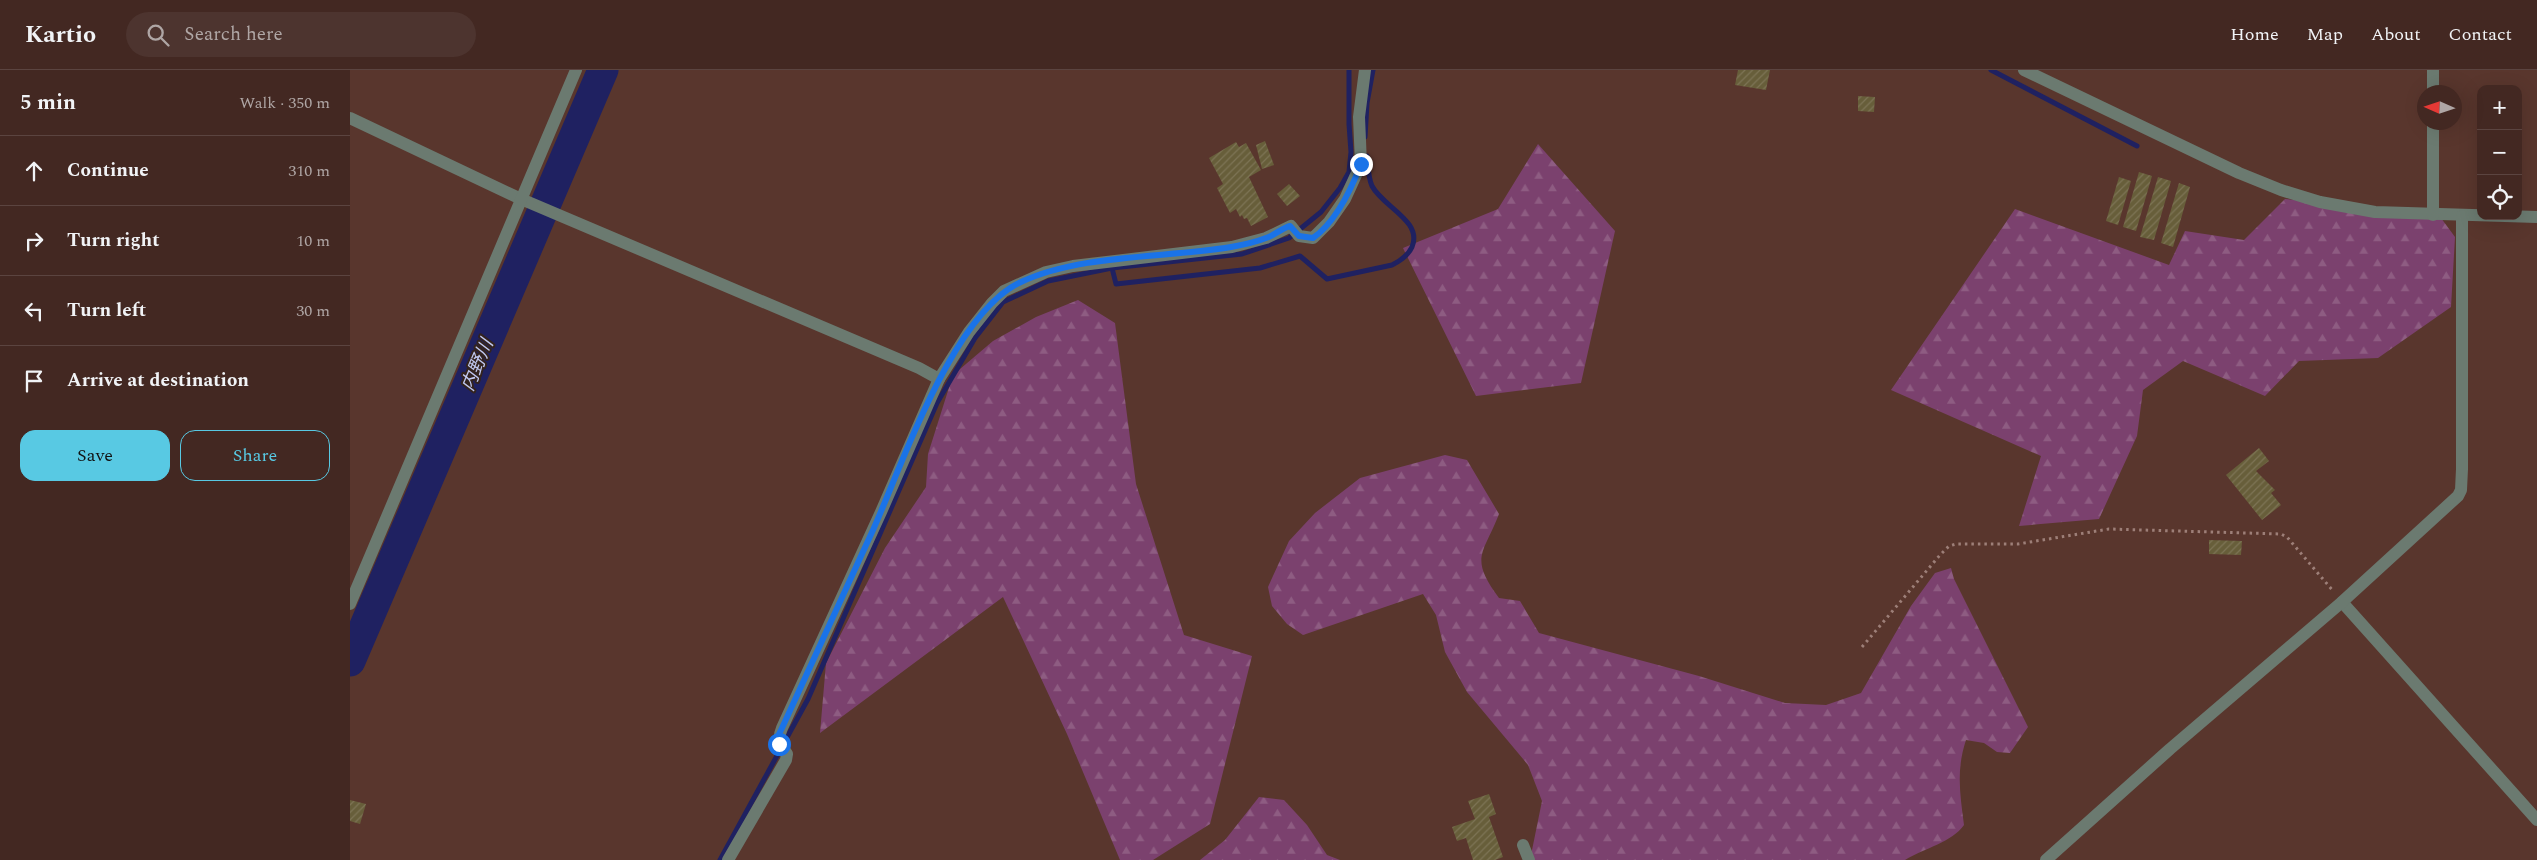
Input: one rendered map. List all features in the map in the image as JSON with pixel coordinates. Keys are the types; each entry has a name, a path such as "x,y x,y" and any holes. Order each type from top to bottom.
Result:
{"street":[{"path":"350,604 576,70"},
{"path":"728,860 786,760 787,754 779,744 778,736 939,379 969,332 992,303 1004,291 1046,272 1073,266 1232,247 1266,238 1290,226 1299,236 1305,239 1318,235 1349,192 1361,164 1359,117 1365,70"},
{"path":"2024,70 2180,145 2281,190 2320,202 2375,212 2537,217"},
{"path":"2433,70 2433,85"},
{"path":"350,118 521,199 919,368 939,379"},
{"path":"2433,130 2433,215"},
{"path":"2046,860 2170,749 2342,602 2452,502 2461,490 2462,216"},
{"path":"2342,602 2537,820"},
{"path":"1523,845 1529,860"}],"path":[{"path":"1862,647 1949,546 1965,543 2018,544 2109,528 2281,534 2287,537 2342,602"}],"green space":[{"path":"1538,144 1615,231 1581,383 1476,396 1403,248 1498,209"},
{"path":"2285,199 2441,218 2455,237 2451,307 2378,358 2299,361 2265,396 2183,361 2143,390 2137,436 2099,519 2019,526 2041,456 1891,390 2015,209 2169,265 2185,231 2244,240"},
{"path":"1078,300 1115,323 1136,484 1184,635 1252,656 1210,824 1153,860 1120,860 1067,734 1003,597 820,733 826,663 885,548 926,487 928,454 953,375 993,341 1036,317"},
{"path":"1445,455 1467,460 1499,514 1484,548 1482,564 1484,573 1499,598 1520,601 1539,633 1699,676 1785,703 1826,705 1861,693 1911,606 1935,573 1951,568 1954,579 2028,727 2010,753 1997,752 1984,743 1966,740 1960,772 1960,792 1964,825 1953,836 1905,860 1530,860 1542,801 1528,765 1467,692 1445,652 1436,615 1423,594 1303,635 1287,624 1272,606 1268,587 1289,541 1315,513 1360,478"},
{"path":"1259,797 1284,800 1307,825 1327,855 1340,860 1200,860 1225,840"}],"building":[{"path":"1738,70 1770,70 1766,90 1735,85"},
{"path":"1858,96 1875,97 1874,112 1858,111"},
{"path":"1265,141 1274,165 1262,169 1256,145"},
{"path":"1236,142 1239,147 1246,143 1261,170 1249,177 1268,217 1251,226 1247,218 1244,219 1242,215 1240,217 1236,209 1230,213 1217,188 1223,184 1209,158"},
{"path":"2139,172 2152,176 2136,231 2123,227"},
{"path":"2119,177 2131,181 2118,225 2106,221"},
{"path":"2158,177 2171,181 2154,240 2140,237"},
{"path":"2179,183 2190,187 2173,247 2161,243"},
{"path":"1289,184 1300,196 1287,206 1277,194"},
{"path":"2259,448 2269,461 2256,471 2275,490 2271,493 2281,505 2262,520 2226,475"},
{"path":"2209,540 2242,541 2241,555 2209,554"},
{"path":"1489,794 1496,814 1489,817 1503,857 1495,860 1473,860 1466,838 1457,841 1452,827 1475,819 1468,801"},
{"path":"350,800 366,804 360,824 350,821"}],"waterway":[{"name":"内野川","path":"350,661 603,70"},
{"path":"720,860 808,699 937,403 975,338 1003,302 1048,281 1112,268 1242,254 1289,238 1321,212 1340,188 1349,172 1351,152 1349,70"},
{"path":"1365,137 1367,103 1373,70"},
{"path":"1991,70 2137,146"},
{"path":"1112,268 1116,284 1260,268 1300,256 1327,279 1392,265 1401,260 1412,247 1414,238 1412,229 1377,194 1372,186 1367,156"}],"route":[{"path":"779,744 778,736 881,512 939,379 969,332 1004,291 1020,282 1046,272 1073,266 1232,247 1266,238 1288,226 1293,226 1299,236 1305,239 1313,238 1330,222 1345,199 1361,164"}]}
